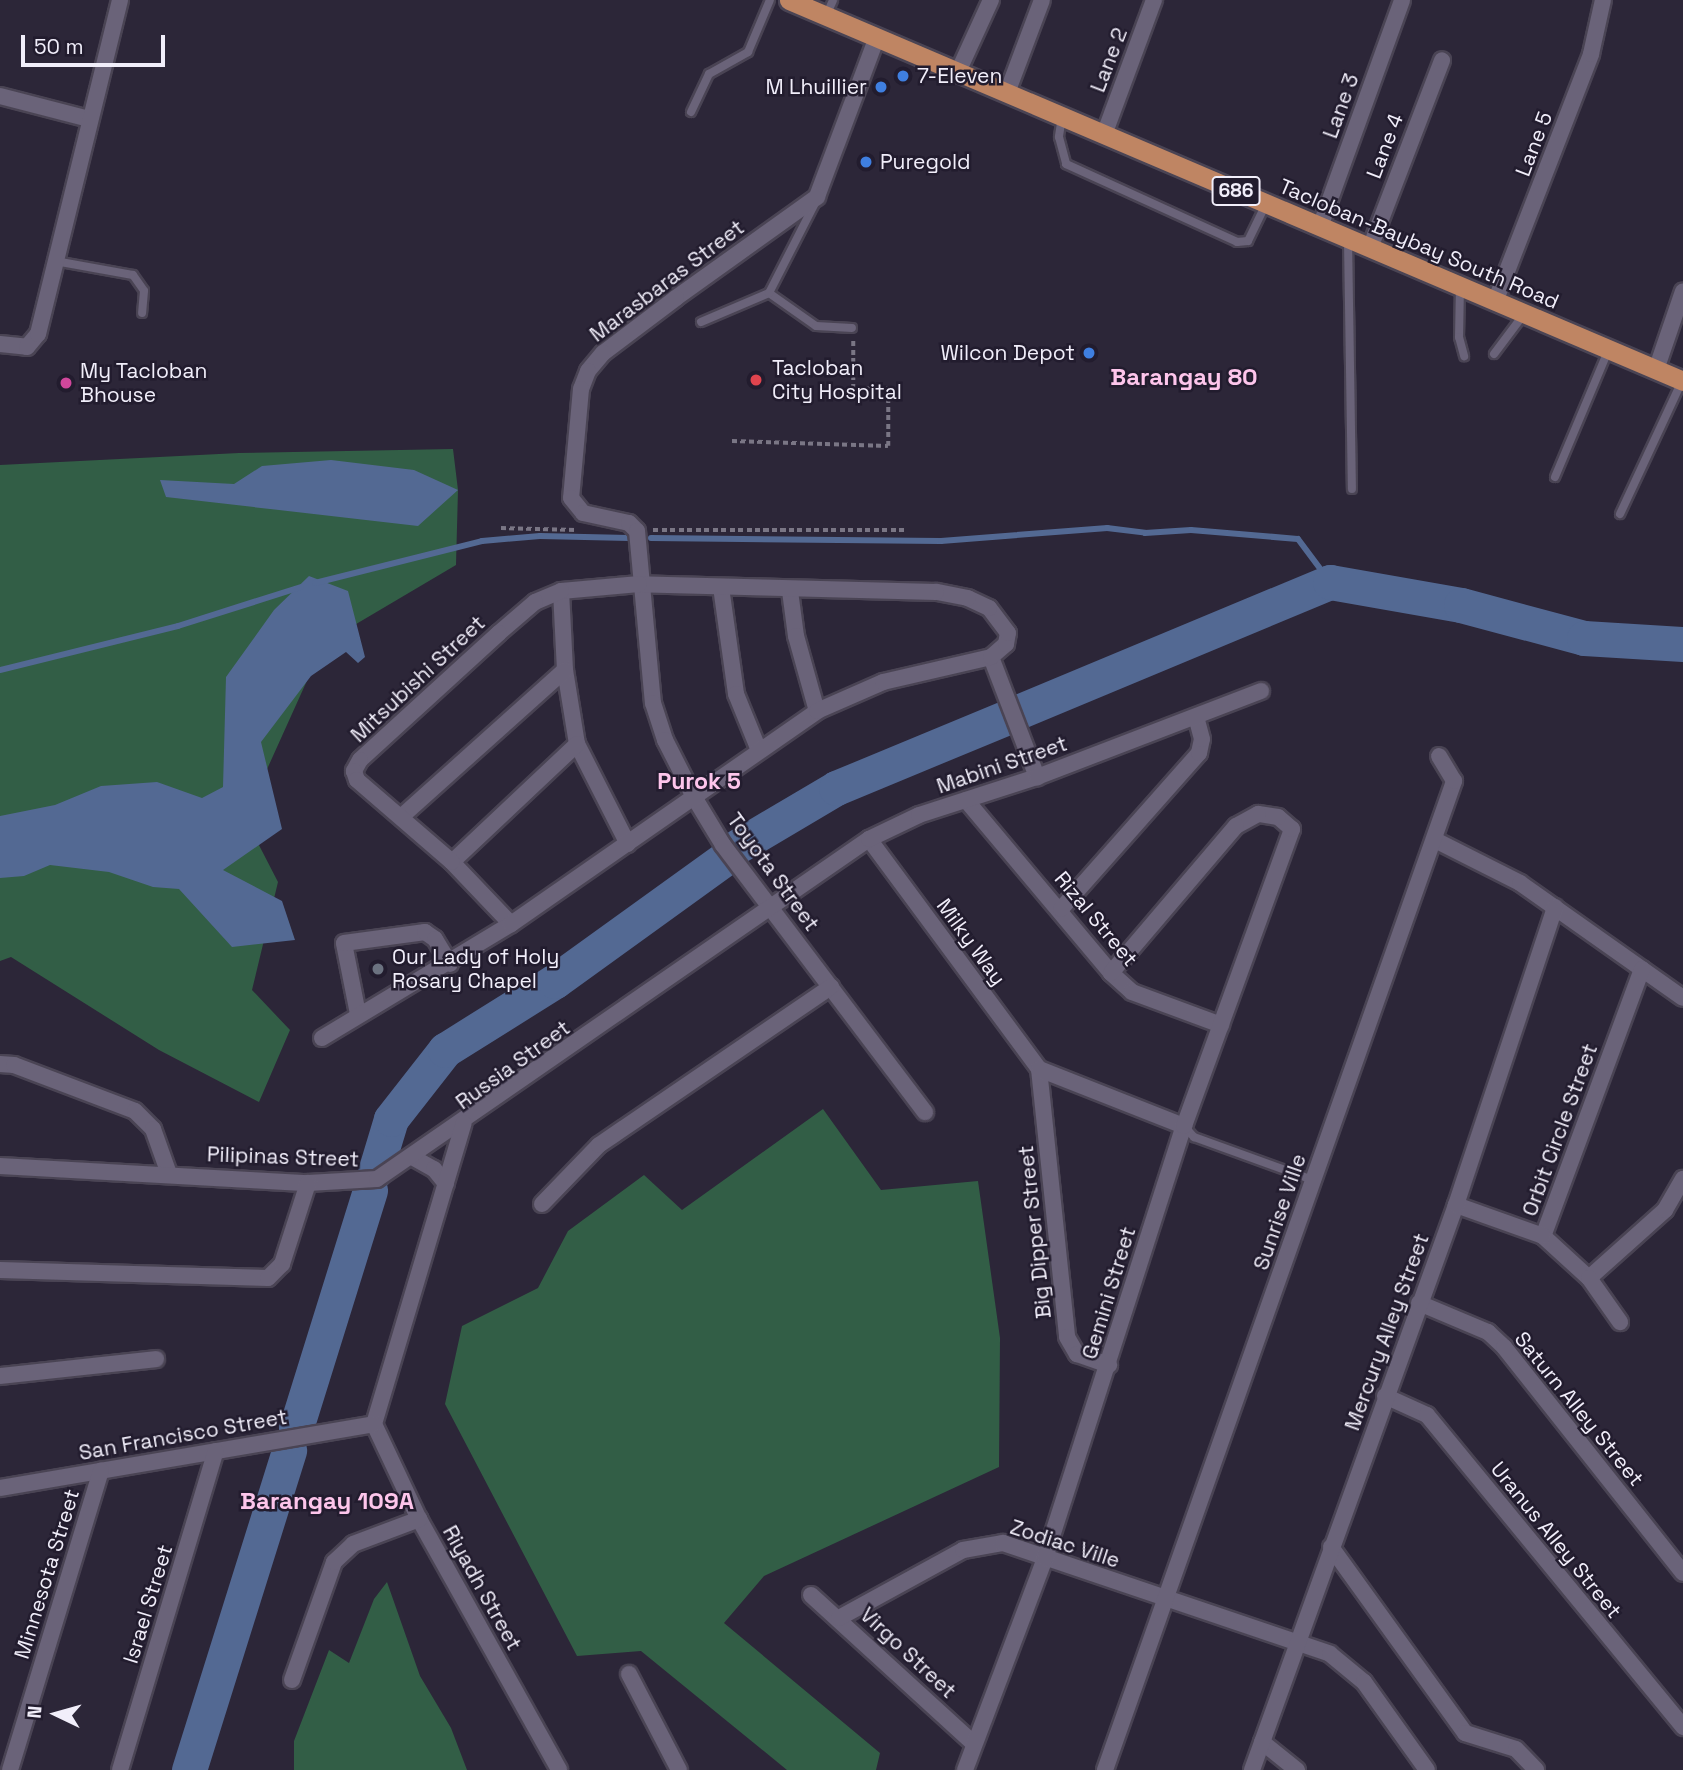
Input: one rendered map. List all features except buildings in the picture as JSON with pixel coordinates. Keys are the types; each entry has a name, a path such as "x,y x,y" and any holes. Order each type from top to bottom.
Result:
{"main road":[{"name":"Tacloban-Baybay South Road","path":"789,0 830,8 877,37 1682,381"}],"street":[{"path":"0,344 27,348 38,334 120,0"},
{"path":"958,72 990,0"},
{"path":"1007,93 1042,0"},
{"name":"Lane 2","path":"1104,135 1154,0"},
{"name":"Lane 3","path":"1320,227 1402,0"},
{"name":"Lane 5","path":"1495,302 1591,54 1604,0"},
{"path":"817,197 877,37"},
{"name":"Lane 4","path":"1370,248 1442,60"},
{"path":"0,96 89,119"},
{"name":"Marasbaras Street","path":"639,539 629,523 583,513 571,498 581,389 588,371 603,353 817,197"},
{"path":"1656,370 1683,291"},
{"name":"Toyota Street","path":"639,539 639,584 653,703 665,740 694,797 723,845 925,1112"},
{"name":"Mitsubishi Street","path":"511,924 452,862 357,780 354,771 360,760 535,602 561,591 639,584 790,591 936,592 968,598 989,608 1008,633 1006,644 991,657"},
{"path":"721,587 736,694 758,748"},
{"path":"561,591 565,670 577,744 595,788 628,844"},
{"path":"790,591 796,636 817,711"},
{"path":"322,1038 358,1014 450,964 511,924 694,797 758,748 817,711 883,682 991,657 1037,777"},
{"path":"401,817 565,670"},
{"name":"Mabini Street","path":"772,907 869,839 919,815 1037,777 1261,691"},
{"path":"1061,909 1199,753 1202,739 1196,717"},
{"path":"452,862 577,744"},
{"name":"Sunrise Ville","path":"1169,1600 1313,1180 1435,840 1454,780 1439,756"},
{"name":"Rizal Street","path":"966,800 1061,909 1111,973 1132,992 1221,1025"},
{"name":"Gemini Street","path":"965,1770 1045,1558 1184,1126 1292,829 1278,817 1258,814 1236,826 1111,973"},
{"name":"Milky Way","path":"869,839 1039,1069"},
{"path":"1435,840 1490,865 1555,907 1683,998"},
{"name":"Russia Street","path":"374,1424 464,1123 772,907"},
{"name":"Mercury Alley Street","path":"1252,1770 1456,1205 1555,907"},
{"path":"358,1014 344,943 425,932 435,939 450,964"},
{"name":"Orbit Circle Street","path":"1620,1322 1590,1278 1543,1236 1642,969"},
{"path":"542,1204 599,1145 831,987"},
{"path":"0,1065 14,1065 135,1111 153,1129 169,1174"},
{"path":"1039,1069 1184,1126"},
{"name":"Big Dipper Street","path":"1039,1069 1067,1337 1077,1354 1109,1365"},
{"name":"Pilipinas Street","path":"0,1166 308,1183 377,1179 464,1123"},
{"path":"414,1157 434,1169 446,1184"},
{"path":"1590,1278 1665,1210 1683,1179"},
{"path":"0,1270 268,1278 282,1264 308,1183"},
{"path":"1456,1205 1543,1236"},
{"name":"Saturn Alley Street","path":"1419,1303 1488,1332 1504,1347 1683,1573"},
{"path":"0,1376 156,1359"},
{"name":"Uranus Alley Street","path":"1385,1396 1427,1415 1683,1727"},
{"name":"San Francisco Street","path":"0,1488 374,1424"},
{"name":"Riyadh Street","path":"374,1424 419,1519 559,1770"},
{"name":"Israel Street","path":"120,1770 216,1451"},
{"name":"Minnesota Street","path":"10,1770 101,1471"},
{"path":"292,1679 334,1562 353,1544 419,1519"},
{"name":"Zodiac Ville","path":"839,1618 983,1543 1003,1543 1296,1643 1346,1664 1427,1770"},
{"path":"1331,1547 1465,1733 1516,1749 1536,1770"},
{"name":"Virgo Street","path":"811,1595 974,1744"},
{"path":"1105,1770 1169,1600"},
{"path":"629,1674 679,1770"},
{"path":"1262,1742 1297,1770"}],"lane":[{"path":"691,112 709,74 748,52 770,0"},
{"path":"1062,117 1059,137 1066,164 1237,242 1248,241 1266,204"},
{"path":"701,322 769,293 817,197"},
{"path":"1348,239 1352,489"},
{"path":"55,261 133,275 144,290 142,313"},
{"path":"1460,286 1459,337 1464,356"},
{"path":"769,293 816,326 852,328"},
{"path":"1494,354 1524,314"},
{"path":"1555,477 1608,350"},
{"path":"1620,514 1682,381"},
{"path":"1184,1126 1194,1137 1313,1180"}],"path":[{"path":"732,441 888,446 888,389 853,388 852,328"},
{"path":"501,528 583,530"},
{"path":"639,539 904,530"}],"green space":[{"path":"453,449 458,490 456,565 324,643 245,818 278,882 252,990 290,1030 259,1102 159,1050 11,957 0,961 0,465 239,453"},
{"path":"823,1109 881,1190 978,1181 1000,1338 999,1467 764,1576 724,1623 880,1753 876,1770 787,1770 641,1651 577,1656 445,1404 462,1326 538,1288 568,1231 644,1175 682,1210"},
{"path":"387,1582 420,1676 451,1728 467,1770 294,1770 294,1741 329,1650 349,1663 374,1599"}],"water":[{"path":"331,460 414,470 458,490 418,526 166,497 160,480 234,484 262,466"},
{"path":"309,576 348,591 365,657 358,663 346,652 311,676 261,742 282,829 223,870 282,901 295,940 232,947 179,889 153,887 109,872 50,865 24,876 0,878 0,816 55,805 101,786 157,782 202,798 223,787 226,677 274,610"}],"waterway":[{"path":"651,538 941,541 1107,528 1145,533 1191,530 1298,539 1330,582"},
{"path":"315,583 482,541 540,536 629,538"},
{"path":"1020,711 1330,582 1461,605 1584,638 1683,644"},
{"path":"0,670 178,626 301,587"},
{"path":"738,846 836,788 1005,718"},
{"path":"375,1172 391,1119 445,1050 555,981 723,860"},
{"path":"296,1428 370,1190"},
{"path":"189,1770 289,1450"}],"place":[{"name":"7-Eleven","path":"903,76"},
{"name":"M Lhuillier","path":"881,87"},
{"name":"Puregold","path":"866,162"},
{"name":"Wilcon Depot","path":"1089,353"},
{"name":"Tacloban City Hospital","path":"756,380"},
{"name":"My Tacloban Bhouse","path":"66,383"},
{"name":"Our Lady of Holy Rosary Chapel","path":"378,969"}],"district":[{"name":"Barangay 80","path":"1184,377"},
{"name":"Purok 5","path":"699,781"},
{"name":"Barangay 109A","path":"327,1501"}]}
